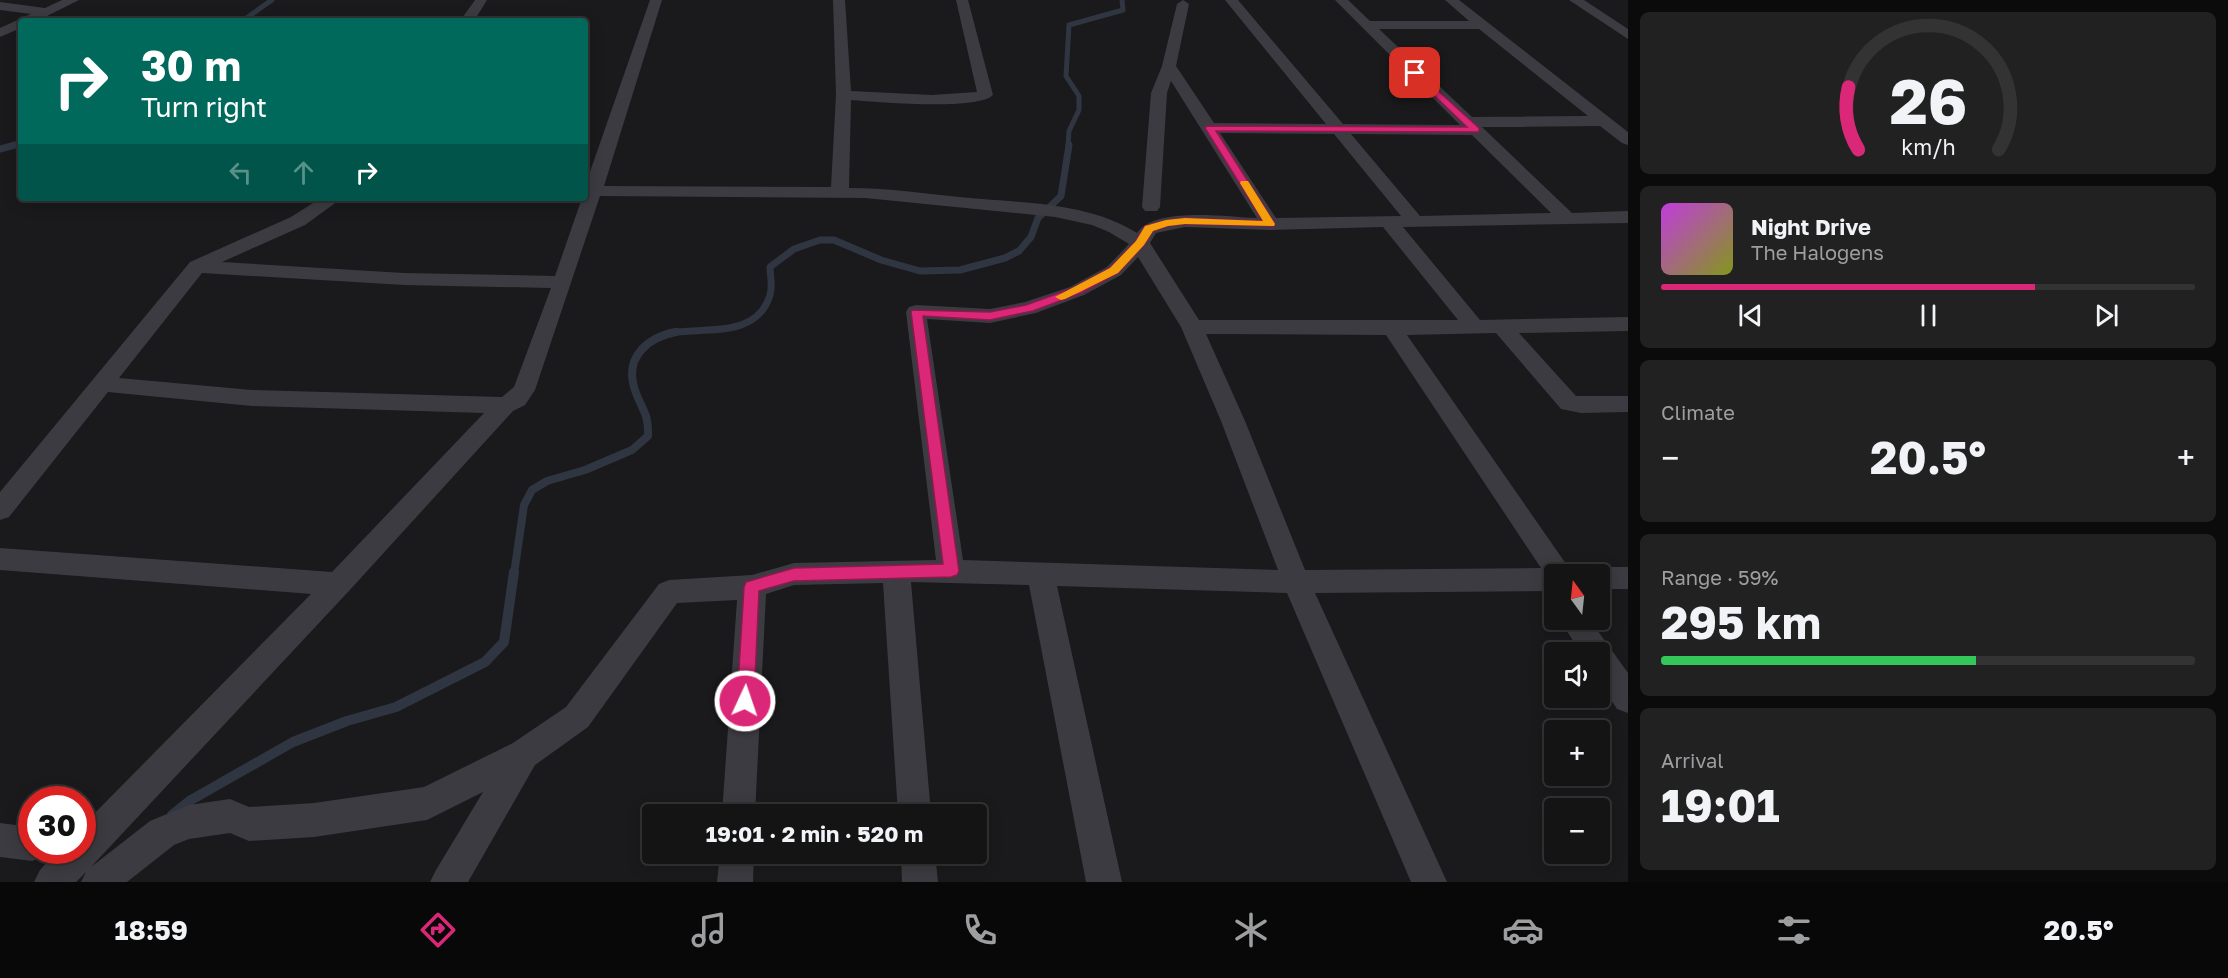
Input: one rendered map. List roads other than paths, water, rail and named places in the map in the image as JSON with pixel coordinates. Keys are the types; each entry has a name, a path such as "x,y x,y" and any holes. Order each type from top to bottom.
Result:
{"street":[{"path":"33,18 73,0"},
{"path":"469,18 481,0"},
{"path":"656,0 589,191 840,192 1055,212 1097,221 1116,228 1140,243 1150,263 1176,297 1192,327 1296,582 1429,882"},
{"path":"839,0 844,95 840,192"},
{"path":"844,95 921,99 971,98 985,95 962,0"},
{"path":"1231,0 1413,219"},
{"path":"1341,0 1566,217"},
{"path":"1451,0 1628,140"},
{"path":"1575,0 1628,36"},
{"path":"1151,207 1159,93 1169,66 1183,4"},
{"path":"0,6 46,12"},
{"path":"0,33 18,24"},
{"path":"1367,25 1482,25"},
{"path":"1169,66 1270,224"},
{"path":"1210,128 1339,131 1603,121"},
{"path":"0,510 197,266 298,221 328,201"},
{"path":"96,833 338,585 505,405 517,399 524,390 563,282 586,201"},
{"path":"951,571 916,312 990,316 1029,309 1077,291 1114,271 1140,243 1149,229 1166,223 1185,221 1270,224 1413,219 1628,217"},
{"path":"1388,221 1475,327"},
{"path":"197,266 404,279 563,282"},
{"path":"1192,327 1392,328 1628,324"},
{"path":"1502,327 1569,403 1628,404"},
{"path":"1392,328 1553,564"},
{"path":"104,384 252,398 505,405"},
{"path":"0,559 338,585"},
{"path":"896,571 914,804"},
{"path":"99,882 162,833 189,822 230,816 249,824 315,820 427,803 524,754 577,717 669,592 752,587 794,574 896,571 1296,582 1544,579"},
{"path":"1041,574 1104,882"},
{"path":"1610,578 1628,578"},
{"path":"740,804 752,587"},
{"path":"1610,672 1628,699"},
{"path":"448,882 524,754"},
{"path":"0,840 18,842"},
{"path":"52,882 67,864"},
{"path":"735,882 736,864"},
{"path":"919,864 920,882"}],"waterway":[{"path":"246,18 272,0"},
{"path":"1068,146 1069,131 1079,110 1079,96 1066,76 1069,25 1123,10 1122,0"},
{"path":"9,146 18,144"},
{"path":"0,149 15,145"},
{"path":"676,332 728,328 754,319 763,309 770,295 770,267 794,249 820,240 834,240 881,260 920,271 960,270 1005,258 1019,251 1031,237 1038,218 1061,196 1069,145"},
{"path":"514,574 524,505 532,490 547,481 585,470 632,450 648,436 646,415 634,387 633,366 636,357 648,343 676,332"},
{"path":"669,333 676,332"},
{"path":"172,815 191,800 293,742 347,721 396,707 485,662 504,642 514,572"}]}
